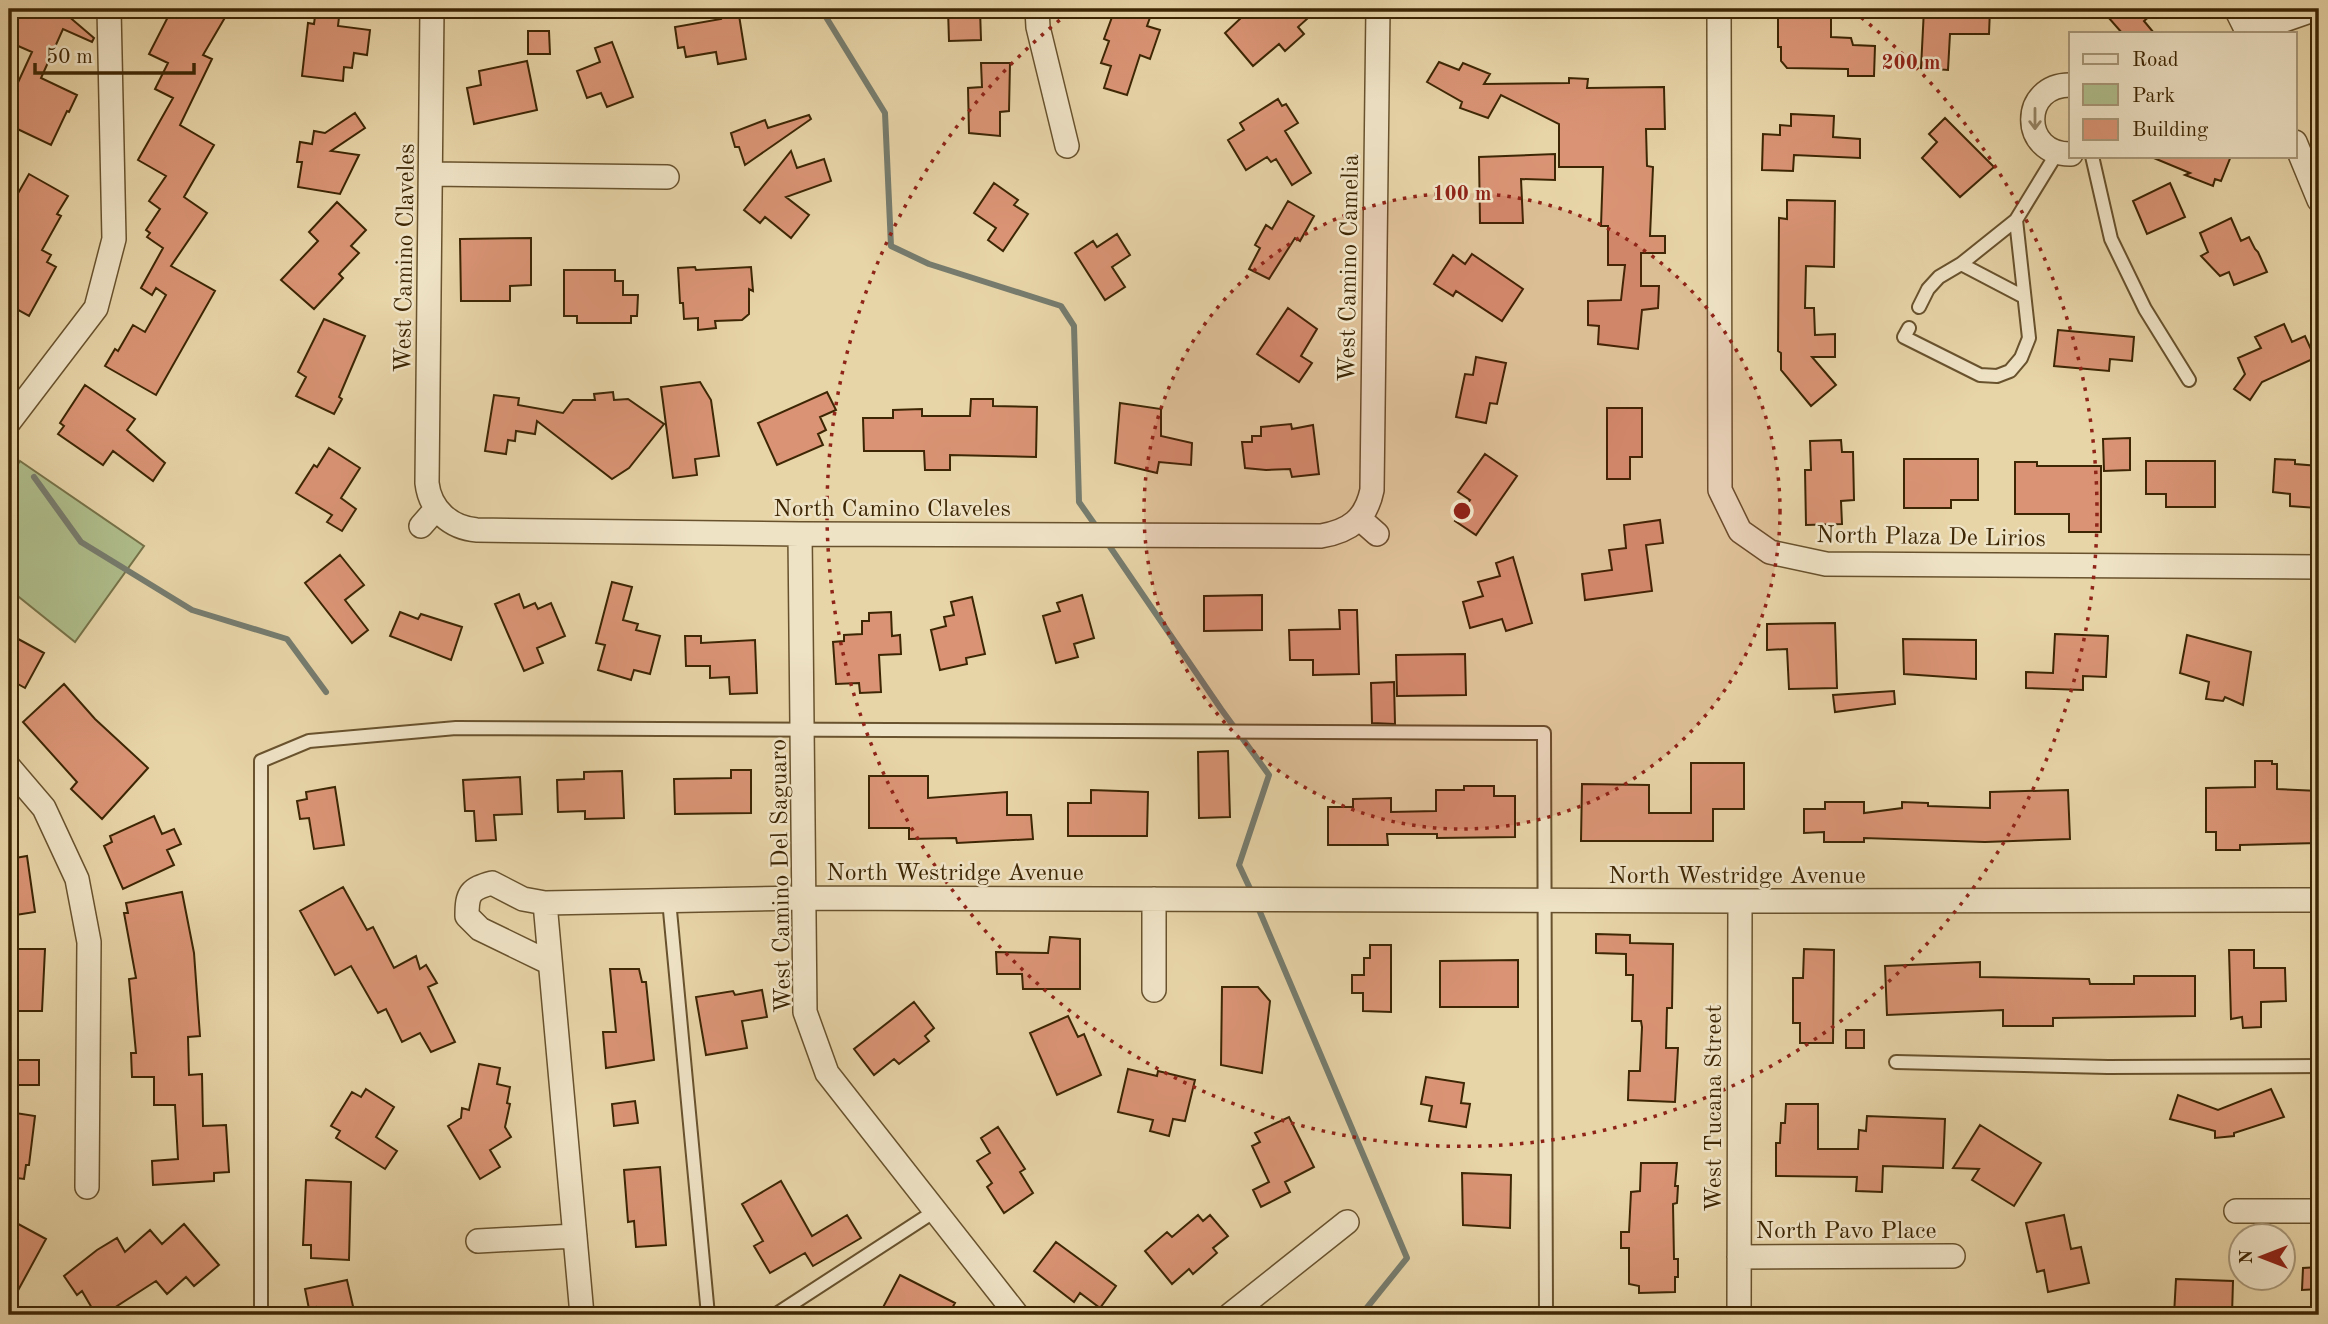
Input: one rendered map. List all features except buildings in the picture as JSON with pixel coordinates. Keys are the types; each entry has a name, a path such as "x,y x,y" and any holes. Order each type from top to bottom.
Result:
{"street":[{"path":"9,422 96,308 114,239 109,9"},
{"name":"West Camino Claveles","path":"431,514 427,484 432,9"},
{"path":"1037,9 1038,27 1067,146"},
{"name":"West Camino Camelia","path":"1364,526 1372,490 1378,9"},
{"name":"North Plaza De Lirios","path":"1719,9 1720,490 1740,531 1770,552 1826,564 2319,567"},
{"path":"2236,9 2248,32"},
{"path":"2251,32 2316,9"},
{"path":"2064,153 2046,148 2038,139 2033,128 2033,117 2041,96 2051,89 2069,85"},
{"path":"2296,144 2319,200"},
{"path":"431,174 667,177"},
{"name":"North Camino Claveles","path":"431,514 466,529 477,530 1321,536 1364,526"},
{"name":"West Camino Del Saguaro","path":"800,534 805,1012 827,1073 1017,1315"},
{"path":"9,767 44,808 77,879 89,942 87,1187"},
{"name":"North Westridge Avenue","path":"551,963 480,929 467,916 467,899 476,887 492,883 523,899 545,903 804,898 2319,900"},
{"path":"1154,899 1154,990"},
{"name":"West Tucana Street","path":"1740,901 1740,1315"},
{"path":"545,903 582,1315"},
{"path":"2236,1211 2319,1211"},
{"path":"1230,1315 1347,1222"},
{"path":"478,1241 575,1236"},
{"name":"North Pavo Place","path":"1740,1257 1953,1256"}],"lane":[{"path":"1919,307 1928,289 1938,278 1961,264 2016,220 2064,153"},
{"path":"2092,158 2111,239 2145,309 2189,380"},
{"path":"1909,328 1904,337 1980,375 1997,376 2010,371 2021,358 2029,338 2016,220"},
{"path":"1961,264 2025,297"},
{"path":"261,1315 261,761 309,741 456,728 1544,733 1546,1315"},
{"path":"669,900 708,1315"},
{"path":"1896,1062 2108,1067 2319,1066"},
{"path":"775,1315 935,1211"}],"green space":[{"path":"20,461 144,546 75,642 9,589 9,477"}],"waterway":[{"path":"821,9 885,113 891,246 929,264 1061,306 1074,326 1079,502 1098,529"},
{"path":"34,477 81,542 192,610 287,639 326,692"},
{"path":"1106,541 1269,775 1239,865 1253,895"},
{"path":"1257,905 1407,1258 1361,1315"}]}
